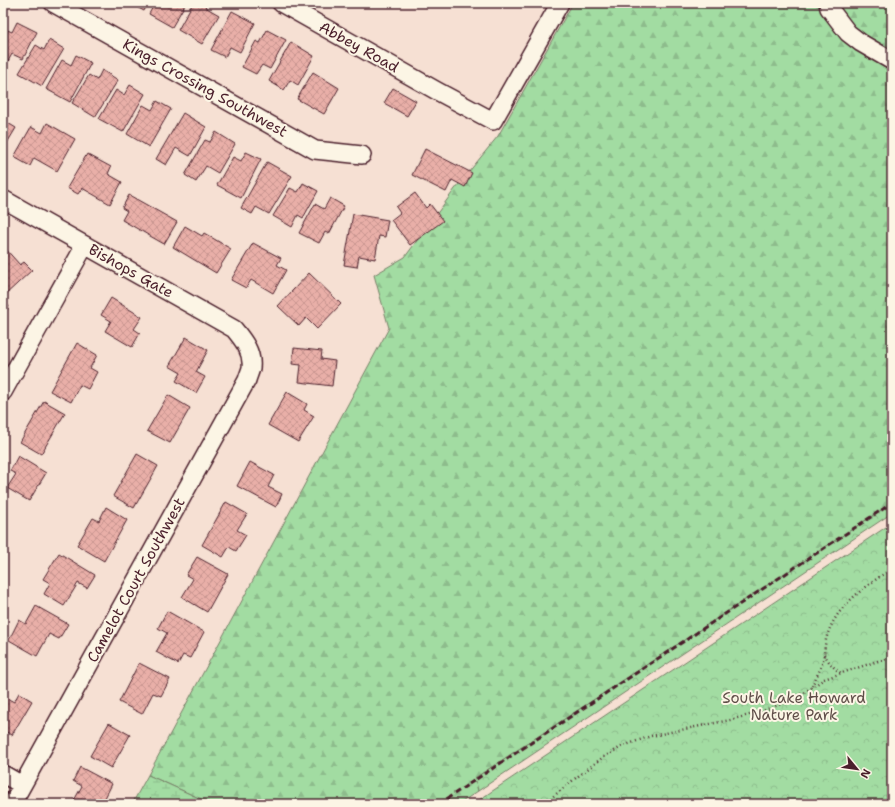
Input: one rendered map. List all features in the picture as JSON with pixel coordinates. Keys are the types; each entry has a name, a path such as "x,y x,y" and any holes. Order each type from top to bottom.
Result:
{"street":[{"name":"Kings Crossing Southwest","path":"53,3 315,150 362,155"},
{"name":"Abbey Road","path":"280,3 493,121 560,3"},
{"path":"828,3 829,8 848,34 892,61"},
{"name":"Bishops Gate","path":"3,199 234,329 251,353"},
{"path":"3,392 85,245"},
{"name":"Camelot Court Southwest","path":"12,804 247,380 251,368 251,353"},
{"path":"3,774 22,785"}],"path":[{"path":"812,687 822,663 826,637 834,620 846,603 892,568"},
{"path":"824,654 830,664 842,673"},
{"path":"544,804 602,758 623,746 652,736 730,720 757,712 781,704 805,692 824,679 878,660 892,658"}],"green space":[{"path":"573,3 818,3 822,13 841,38 856,50 892,71 892,503 475,778 478,791 459,804 213,804 148,775 389,328 374,275 405,257 455,189 498,136"},
{"path":"837,3 892,3 892,51 855,28"},
{"path":"892,503 892,513 478,791 475,778"},
{"name":"South Lake Howard Nature Park","path":"892,523 892,804 473,804"},
{"path":"148,775 201,799 213,804 132,804"}],"building":[{"path":"129,3 148,3 144,11"},
{"path":"155,3 186,3 172,27 149,14"},
{"path":"193,3 208,3 205,7 219,15 202,44 178,30"},
{"path":"232,11 255,23 240,52 230,47 225,57 211,50"},
{"path":"17,22 37,32 23,59 12,54 6,65 3,63 3,28 12,32"},
{"path":"267,30 286,40 270,69 262,65 256,74 242,67 256,41 260,43"},
{"path":"49,40 64,49 42,86 19,73 36,45 44,50"},
{"path":"291,42 314,56 298,85 290,80 284,90 269,81"},
{"path":"76,55 91,63 70,102 46,89 62,60 71,65"},
{"path":"102,70 118,80 95,117 72,103 89,75 97,80"},
{"path":"313,72 339,88 324,114 297,99"},
{"path":"130,85 145,94 123,132 99,119 116,90 124,95"},
{"path":"393,88 416,101 407,116 384,103"},
{"path":"157,101 171,109 149,147 127,134 143,105 152,110"},
{"path":"183,113 206,127 190,156 176,148 166,165 156,159"},
{"path":"3,120 16,128 4,148 3,148"},
{"path":"47,123 75,139 57,171 34,158 30,166 14,157 31,127 42,133"},
{"path":"216,132 235,144 218,173 206,166 196,182 185,175 205,140 210,142"},
{"path":"425,149 472,173 465,187 452,180 446,192 412,175"},
{"path":"246,152 261,159 241,198 217,185 233,157 241,161"},
{"path":"87,154 111,167 108,174 122,182 110,204 82,188 78,194 67,188"},
{"path":"267,162 292,176 269,214 256,207 252,214 241,208"},
{"path":"303,183 318,191 303,218 298,215 292,227 273,216 290,188 298,192"},
{"path":"415,193 426,208 430,204 443,221 410,245 391,220 400,213 396,207"},
{"path":"129,195 177,222 164,244 122,220 127,211 122,208"},
{"path":"330,198 344,206 329,234 325,232 319,243 299,233 315,204 324,209"},
{"path":"353,214 388,220 385,237 379,236 375,259 359,256 357,267 344,265"},
{"path":"185,226 202,236 204,233 231,249 216,273 173,247"},
{"path":"253,243 281,258 277,265 286,270 273,293 251,280 246,288 231,280"},
{"path":"3,246 20,265 24,262 32,270 4,296 3,295"},
{"path":"309,273 341,304 317,329 306,318 299,326 278,306"},
{"path":"111,298 142,317 134,329 140,333 132,347 105,331 111,321 101,315"},
{"path":"3,303 9,306 3,317"},
{"path":"186,337 208,350 196,372 205,377 196,393 176,381 181,373 169,366"},
{"path":"77,343 97,355 90,368 97,372 88,389 80,385 71,402 50,391"},
{"path":"294,348 322,351 321,359 335,361 332,386 299,382 301,365 292,364"},
{"path":"287,392 307,404 304,410 314,416 298,442 268,425"},
{"path":"168,395 190,408 170,443 147,431"},
{"path":"44,401 65,413 41,454 20,442"},
{"path":"137,454 158,466 134,508 113,496"},
{"path":"18,456 46,473 29,501 7,488 16,474 10,471"},
{"path":"250,462 274,475 268,487 282,494 276,507 237,486"},
{"path":"226,502 247,514 237,530 246,535 236,551 229,547 223,557 202,545"},
{"path":"106,507 127,520 104,561 77,545 93,518 99,521"},
{"path":"59,553 95,575 87,588 78,583 64,606 44,594 50,583 43,579"},
{"path":"197,557 228,574 207,612 182,597 193,579 186,575"},
{"path":"36,606 68,624 59,639 49,634 37,656 9,640 19,620 26,624"},
{"path":"167,611 204,632 190,658 183,655 178,664 156,652 167,633 158,628"},
{"path":"139,663 170,679 161,696 153,693 142,714 119,702"},
{"path":"19,693 32,701 12,735 3,730 3,696 14,702"},
{"path":"109,723 130,735 111,768 90,756"},
{"path":"80,767 112,784 102,804 72,804 82,786 73,781"}],"railway":[{"path":"439,804 892,503"}]}
